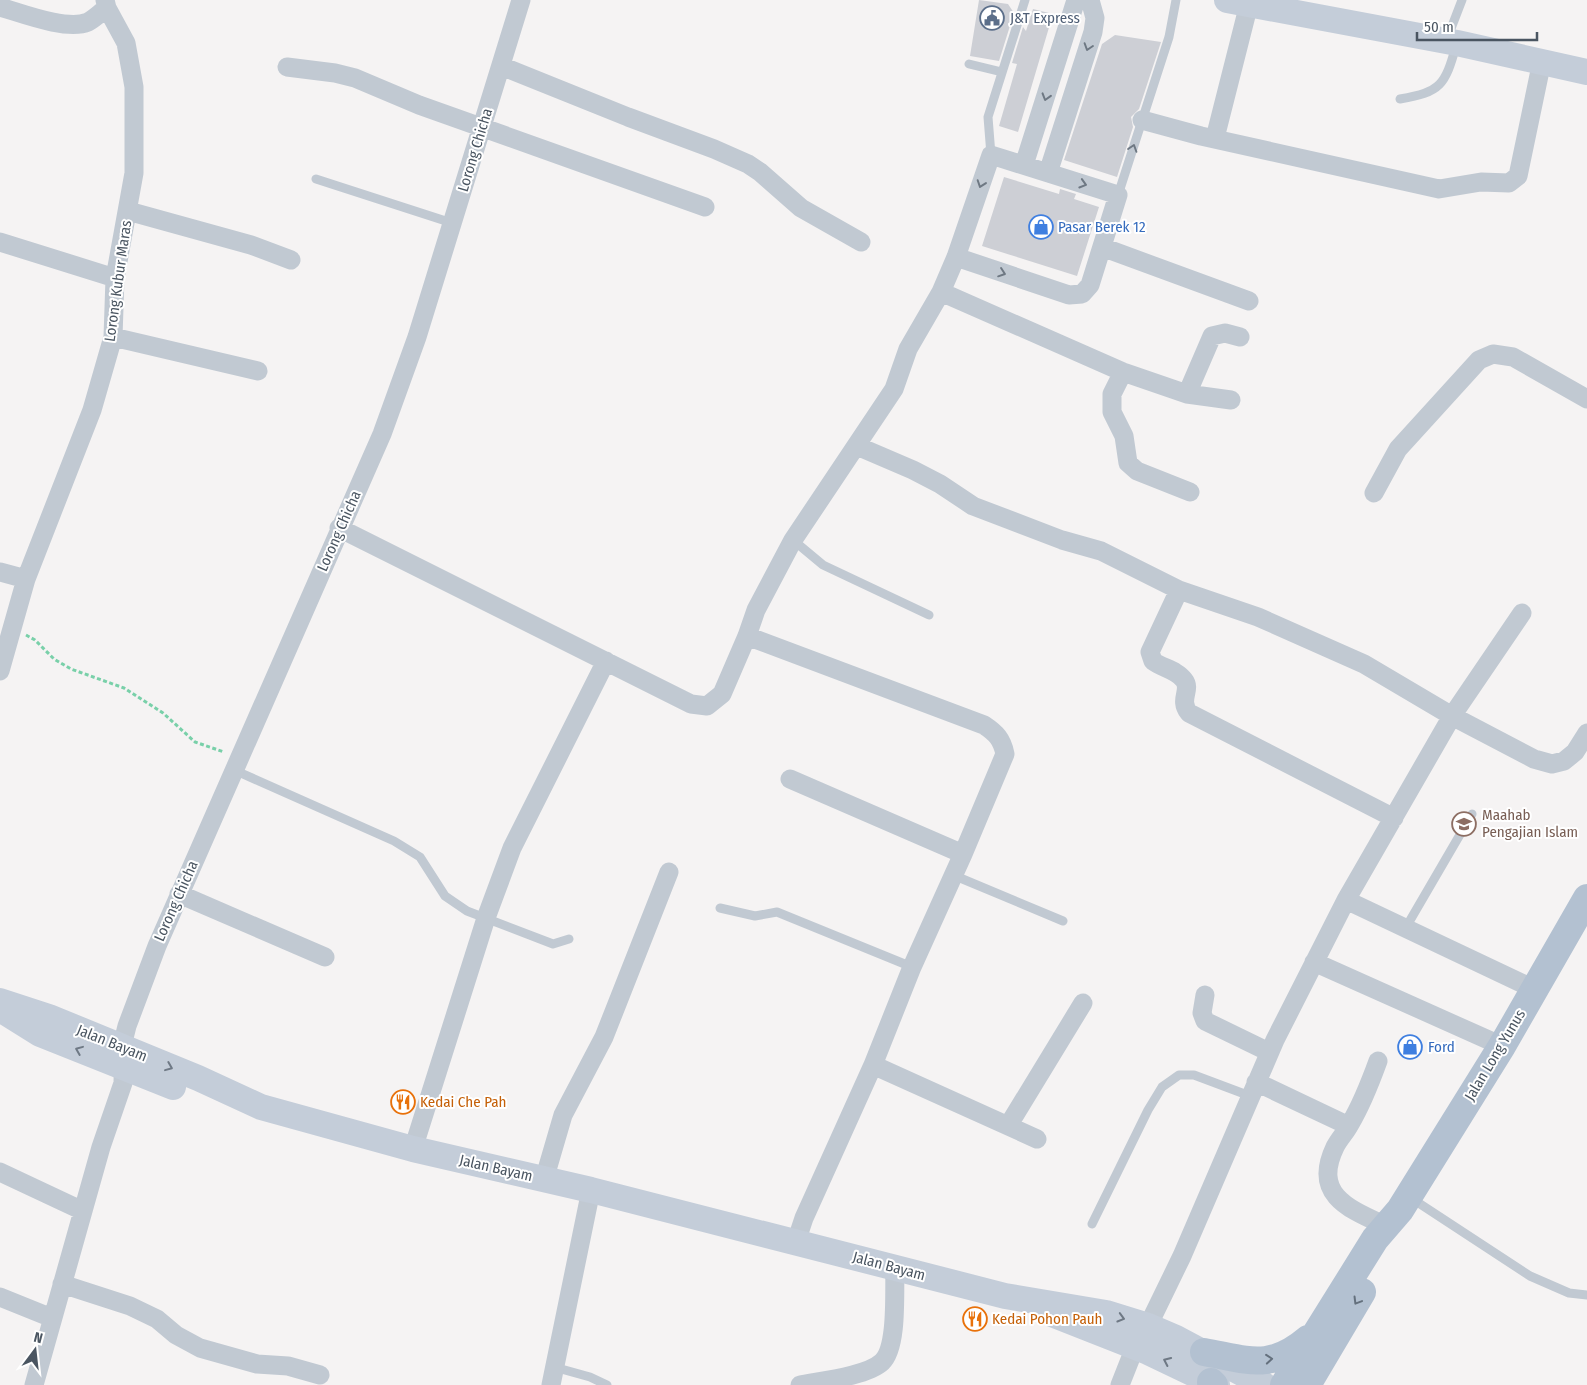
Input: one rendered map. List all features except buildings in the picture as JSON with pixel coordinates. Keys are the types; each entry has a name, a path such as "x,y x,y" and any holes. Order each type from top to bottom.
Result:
{"main road":[{"path":"1242,1 1451,42 1587,72"},
{"name":"Jalan Long Yunus","path":"1284,1385 1326,1335 1390,1246 1398,1211 1502,1046 1587,898"},
{"name":"Jalan Bayam","path":"0,1001 49,1017 199,1096 262,1107 413,1149 591,1190 1005,1296 1106,1313 1214,1384"},
{"path":"0,1008 40,1034 124,1058"},
{"path":"1204,1352 1251,1360 1280,1358 1326,1335"},
{"path":"1322,1385 1326,1335"},
{"name":"Jalan Long Yunus","path":"1307,1385 1326,1335"},
{"name":"Jalan Bayam","path":"1142,1336 1204,1352 1264,1385"}],"street":[{"name":"Lorong Chicha","path":"34,1385 83,1211 122,1083 127,1026 179,894 382,434 417,337 521,0"},
{"path":"1024,165 1076,0"},
{"path":"1048,173 1093,32 1095,18 1090,0"},
{"path":"1215,138 1242,1"},
{"path":"0,7 39,18 77,24 88,22 106,4"},
{"name":"Lorong Kubur Maras","path":"0,671 26,579 92,410 112,337 115,278 134,173 134,86 126,43 106,4"},
{"path":"1142,120 1439,189 1481,182 1509,183 1518,176 1542,61"},
{"path":"501,66 748,164 760,172 801,208 861,242"},
{"path":"287,67 335,72 355,78 419,105 598,170 705,206"},
{"path":"340,528 691,704 707,706 722,694 756,610 792,540 894,389 908,349 941,292 956,257 990,155 1118,195 1090,285 1087,290 1076,296 956,257"},
{"path":"128,211 252,245 291,260"},
{"path":"0,242 115,278"},
{"path":"1102,247 1249,301"},
{"path":"941,292 1123,372 1187,394 1231,400"},
{"path":"1187,394 1212,336 1225,333 1240,337"},
{"path":"112,337 258,371"},
{"path":"1374,493 1398,449 1479,360 1493,354 1513,357 1587,399"},
{"path":"1123,372 1112,394 1112,412 1124,436 1128,463 1137,471 1190,492"},
{"path":"857,446 940,484 973,506 1062,540 1101,551 1179,590 1258,617 1364,664 1452,716 1534,759 1552,764 1564,761 1587,733"},
{"path":"0,572 26,579"},
{"path":"1179,590 1150,652 1153,661 1178,674 1185,681 1187,689 1183,698 1184,708 1189,713 1394,818"},
{"path":"1120,1385 1182,1256 1269,1052 1346,900 1452,716 1522,612"},
{"path":"747,636 984,725 994,732 1002,742 1005,754 963,854 912,967 873,1065 804,1218 796,1242"},
{"path":"413,1149 486,918 512,848 606,661"},
{"path":"790,779 963,854"},
{"path":"544,1180 563,1115 604,1037 669,872"},
{"path":"179,894 325,957"},
{"path":"1346,900 1534,990"},
{"path":"1314,962 1502,1046"},
{"path":"1205,995 1202,1013 1205,1021 1269,1052"},
{"path":"1008,1126 1083,1003"},
{"path":"1378,1061 1362,1102 1350,1126 1335,1146 1329,1166 1328,1180 1335,1196 1346,1207 1398,1211"},
{"path":"873,1065 1037,1139"},
{"path":"1253,1089 1350,1126"},
{"path":"0,1172 83,1211"},
{"path":"553,1376 591,1190"},
{"path":"800,1385 869,1370 882,1362 890,1350 895,1268"},
{"path":"62,1284 130,1306 156,1319 176,1335 200,1348 257,1364 288,1366 320,1375"},
{"path":"0,1297 52,1318"}],"lane":[{"path":"990,155 988,117 1025,0"},
{"path":"1118,195 1169,37 1176,0"},
{"path":"1400,99 1426,95 1438,87 1446,76 1451,42 1462,0"},
{"path":"969,64 1002,72"},
{"path":"316,179 452,223"},
{"path":"792,540 824,565 929,615"},
{"path":"236,764 394,842 420,857 445,896 467,911 553,944 569,939"},
{"path":"1405,929 1472,814"},
{"path":"953,875 1063,921"},
{"path":"720,908 755,916 777,912 912,967"},
{"path":"1092,1224 1148,1110 1162,1087 1178,1075 1194,1075 1253,1089"},
{"path":"1398,1211 1530,1276 1569,1293 1587,1295"},
{"path":"553,1376 590,1377 607,1385"}],"path":[{"path":"11,629 35,640 54,658 71,669 124,688 163,713 196,742 236,764"}],"place":[{"name":"J&T Express","path":"992,18"},
{"name":"Pasar Berek 12","path":"1041,227"},
{"name":"Maahab Pengajian Islam","path":"1464,824"},
{"name":"Ford","path":"1410,1047"},
{"name":"Kedai Che Pah","path":"403,1102"},
{"name":"Kedai Pohon Pauh","path":"975,1319"}]}
